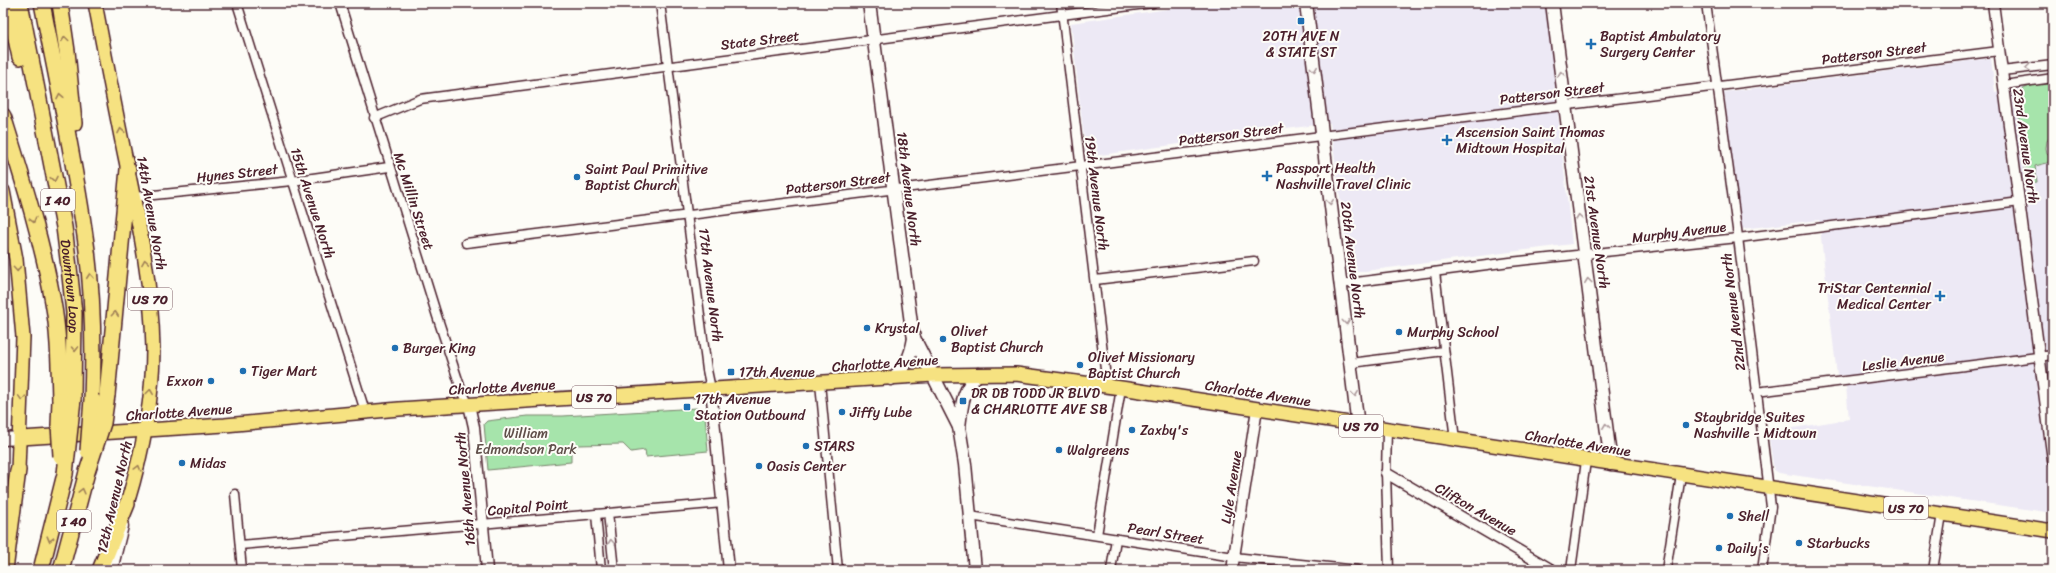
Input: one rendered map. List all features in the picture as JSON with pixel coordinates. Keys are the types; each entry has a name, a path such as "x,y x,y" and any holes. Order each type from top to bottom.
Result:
{"highway":[{"path":"8,3 28,89 49,152"},
{"name":"Downtown Loop","path":"20,3 64,227 74,313 66,399"},
{"name":"Downtown Loop","path":"42,3 86,236 93,333 92,399 87,472 61,570"},
{"path":"60,3 67,51 74,126 73,162"},
{"path":"3,116 35,229 53,302 66,399"},
{"path":"87,472 103,423 107,395 128,169"},
{"name":"I 40","path":"41,570 65,474 59,447 66,399"},
{"path":"5,570 18,470"},
{"path":"100,570 127,504"}],"main road":[{"name":"14th Avenue North","path":"95,3 134,197 147,275 153,349 152,377 145,430"},
{"name":"18th Avenue North","path":"869,3 914,338 959,427"},
{"name":"20th Avenue North","path":"1306,3 1358,426"},
{"name":"21st Avenue North","path":"1552,3 1611,464"},
{"path":"3,191 6,217 16,259 23,337 21,438 18,470"},
{"path":"891,378 901,371 907,363 912,353 914,338"},
{"path":"975,570 966,464 959,427 964,394 969,384 978,374"},
{"name":"Charlotte Avenue","path":"21,438 253,423 364,411 934,375 1028,375 2053,531"},
{"name":"12th Avenue North","path":"127,504 142,454 145,430"},
{"path":"3,439 21,438"}],"street":[{"name":"15th Avenue North","path":"237,3 364,411"},
{"name":"Mc Millin Street","path":"340,3 389,167 442,333 461,389 469,405"},
{"name":"17th Avenue North","path":"660,3 707,370 711,390 729,570"},
{"name":"19th Avenue North","path":"1061,3 1079,166 1095,280 1107,386"},
{"name":"State Street","path":"374,118 420,99 668,65 1153,3"},
{"name":"22nd Avenue North","path":"1706,3 1738,238 1771,507 1762,570"},
{"name":"23rd Avenue North","path":"1993,3 2053,460"},
{"name":"Patterson Street","path":"466,243 1999,50"},
{"path":"2002,71 2053,65"},
{"path":"2004,85 2053,78"},
{"name":"Hynes Street","path":"134,197 292,180 389,167"},
{"name":"Murphy Avenue","path":"1341,284 1510,262 1738,238 2020,202"},
{"path":"1095,280 1254,261"},
{"path":"1435,272 1455,440"},
{"path":"1351,363 1444,351"},
{"name":"Leslie Avenue","path":"1756,392 2053,355"},
{"path":"820,383 838,570"},
{"path":"1097,535 1121,388"},
{"name":"16th Avenue North","path":"469,405 474,427 487,570"},
{"name":"Lyle Avenue","path":"1232,570 1257,409"},
{"path":"1387,430 1386,473 1389,570"},
{"path":"1571,570 1586,461"},
{"path":"3,533 18,470"},
{"name":"Clifton Avenue","path":"1386,473 1552,570"},
{"path":"1666,570 1681,475"},
{"path":"235,494 242,570"},
{"name":"Capital Point","path":"240,545 722,503"},
{"name":"12th Avenue North","path":"113,570 121,543 127,504"},
{"path":"608,513 614,570"},
{"path":"596,514 601,570"},
{"path":"1933,570 1942,514"},
{"name":"Pearl Street","path":"970,516 1234,557 1358,570"},
{"path":"1111,570 1116,539"}],"shaded area":[{"name":"Ascension Saint Thomas Midtown Hospital","path":"1210,3 1546,3 1572,244 1350,273 1330,123 1086,157 1071,23"},
{"name":"TriStar Centennial Medical Center","path":"1991,58 1995,92 2053,83 2053,513 1779,473 1774,470 1768,432 1849,419 1845,375 1837,376 1819,220 1741,229 1724,92"}],"green space":[{"path":"2053,83 2053,133 2047,141 2046,148 2047,153 2052,158 2047,163 2035,166 2037,182 2027,184 2017,103 2018,96 2024,88 2029,86"},
{"name":"William Edmondson Park","path":"697,408 705,416 708,451 646,457 645,450 631,452 623,444 578,445 571,453 571,462 488,470 484,424 487,421 527,416 563,416"}],"place":[{"name":"20TH AVE N & STATE ST","path":"1301,21"},
{"name":"Baptist Ambulatory Surgery Center","path":"1591,44"},
{"name":"Ascension Saint Thomas Midtown Hospital","path":"1447,140"},
{"name":"Passport Health Nashville Travel Clinic","path":"1267,176"},
{"name":"Saint Paul Primitive Baptist Church","path":"577,177"},
{"name":"TriStar Centennial Medical Center","path":"1940,296"},
{"name":"Krystal","path":"867,328"},
{"name":"Murphy School","path":"1399,332"},
{"name":"Olivet Baptist Church","path":"943,339"},
{"name":"Burger King","path":"395,348"},
{"name":"Olivet Missionary Baptist Church","path":"1080,365"},
{"name":"Tiger Mart","path":"243,371"},
{"name":"17th Avenue","path":"731,372"},
{"name":"Exxon","path":"211,381"},
{"name":"DR DB TODD JR BLVD & CHARLOTTE AVE SB","path":"963,401"},
{"name":"17th Avenue Station Outbound","path":"687,407"},
{"name":"Jiffy Lube","path":"842,412"},
{"name":"Staybridge Suites Nashville - Midtown","path":"1686,425"},
{"name":"Zaxby's","path":"1132,430"},
{"name":"STARS","path":"806,446"},
{"name":"Walgreens","path":"1059,450"},
{"name":"Midas","path":"182,463"},
{"name":"Oasis Center","path":"759,466"},
{"name":"Shell","path":"1730,516"},
{"name":"Starbucks","path":"1799,543"},
{"name":"Daily's","path":"1719,548"}]}
